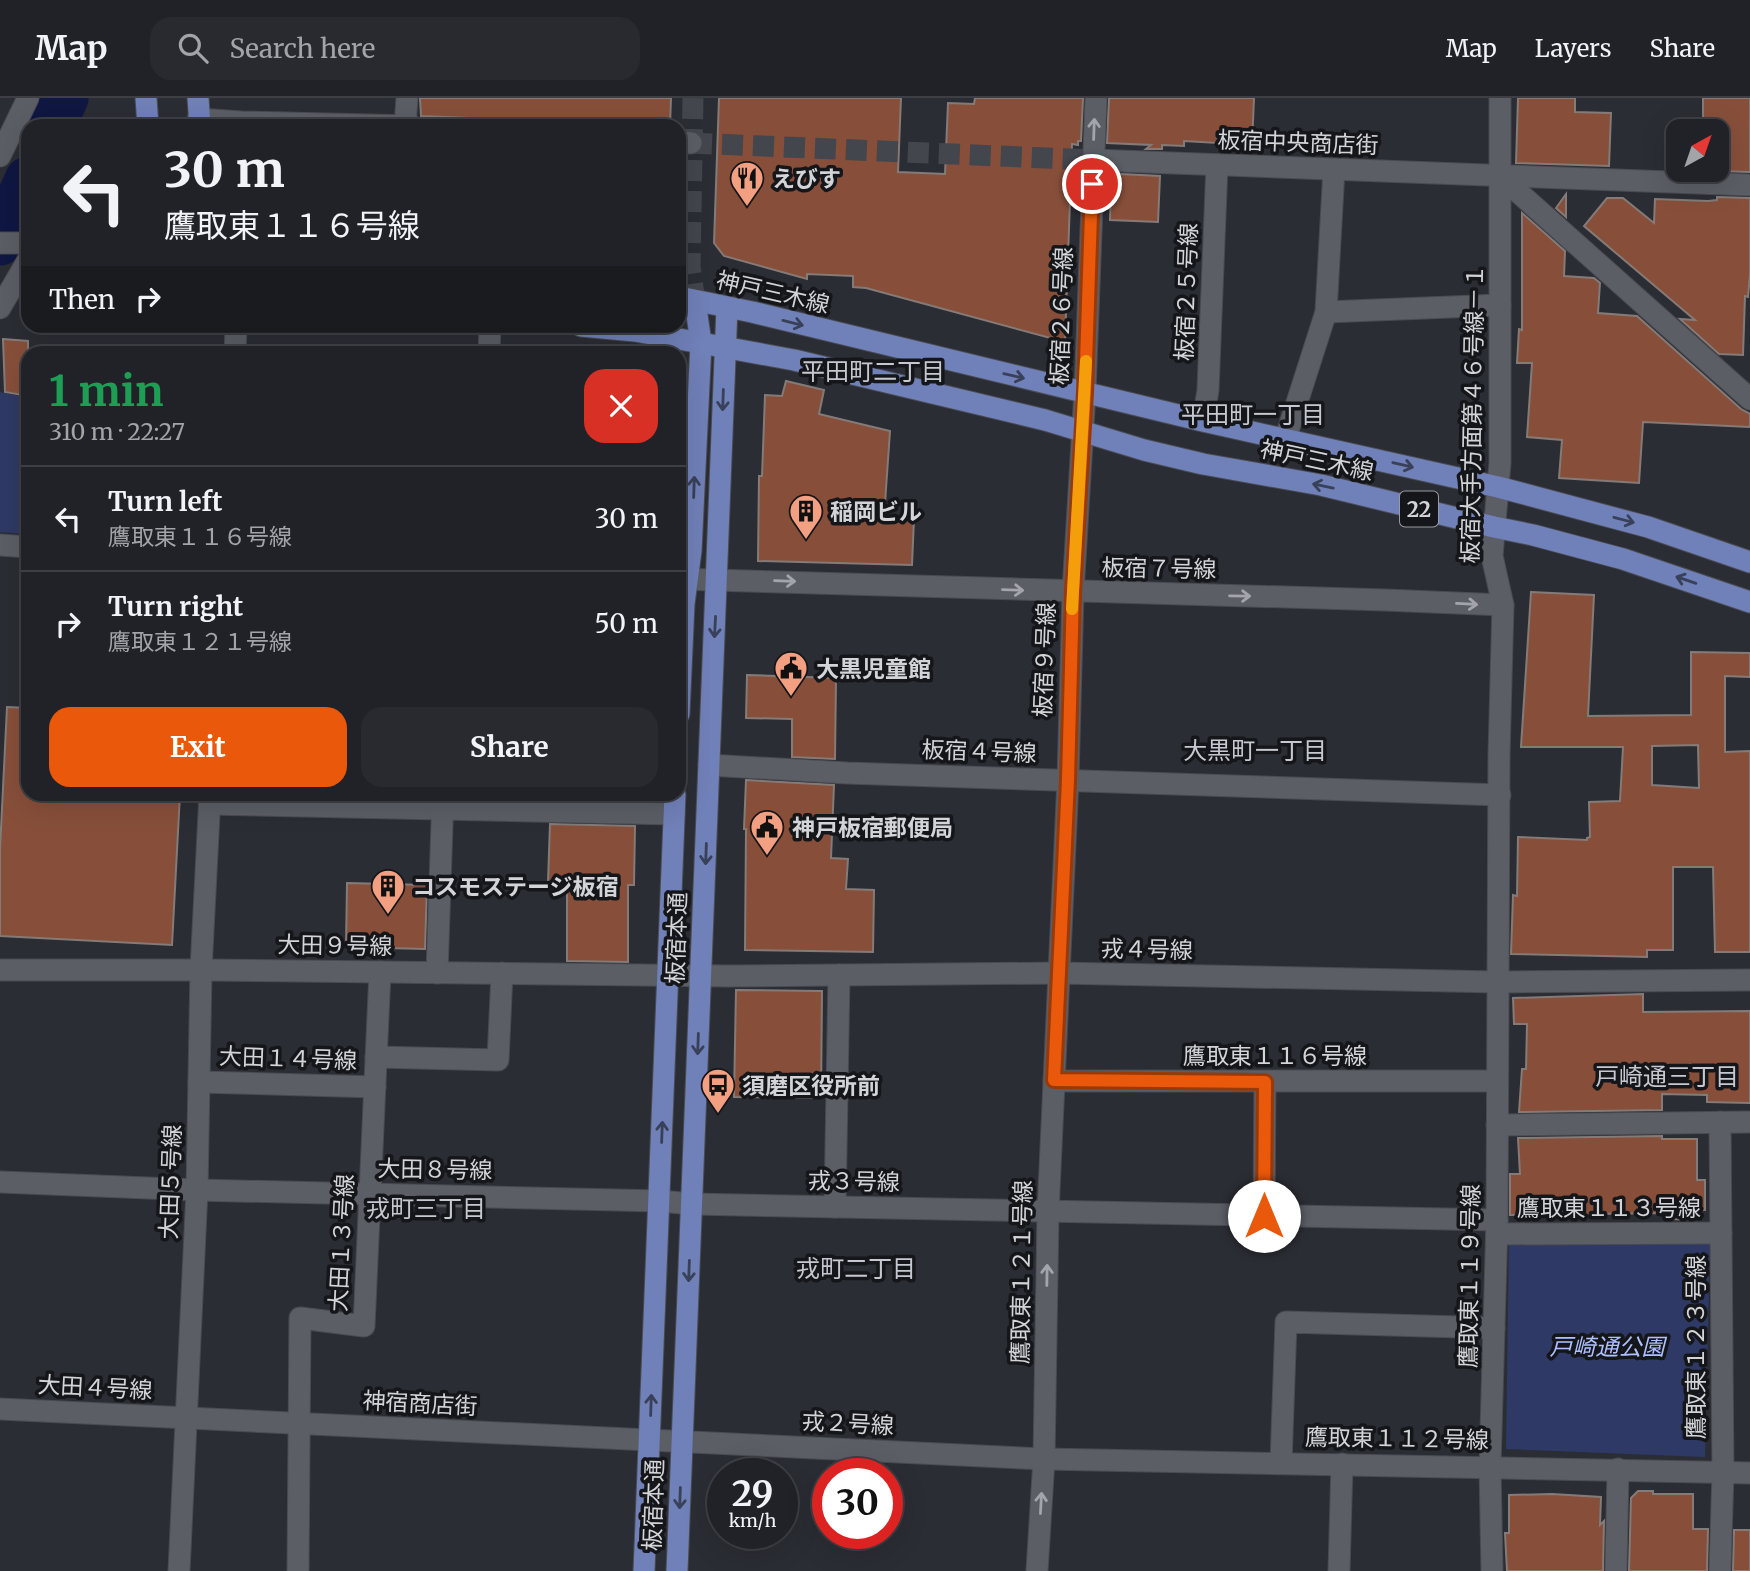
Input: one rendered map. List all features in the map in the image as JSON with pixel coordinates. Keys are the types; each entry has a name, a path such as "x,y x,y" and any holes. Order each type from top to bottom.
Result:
{"main road":[{"path":"146,98 148,119"},
{"path":"686,568 691,551 701,343 687,299"},
{"name":"神戸三木線","path":"687,299 1203,421 1498,487 1648,527 1750,562"},
{"name":"板宿本通","path":"677,1571 727,307"},
{"name":"神戸三木線","path":"646,333 794,360 1203,464 1321,485 1533,535 1623,559 1750,602"},
{"name":"板宿本通","path":"644,1571 675,804"}],"street":[{"path":"0,156 8,122 28,98"},
{"path":"406,119 407,98"},
{"name":"板宿２６号線","path":"1083,432 1096,98"},
{"name":"板宿大手方面第４６号線－１","path":"1497,982 1503,606 1492,556 1500,463 1500,98"},
{"path":"199,114 285,119"},
{"name":"板宿中央商店街","path":"1093,160 1750,185"},
{"name":"板宿２５号線","path":"1203,421 1208,390 1217,165"},
{"path":"1285,440 1326,312 1334,169"},
{"path":"1500,176 1750,398"},
{"path":"0,243 21,243"},
{"path":"0,308 21,272"},
{"path":"1326,312 1500,305"},
{"name":"板宿９号線","path":"1059,973 1073,592 1083,432"},
{"path":"0,545 21,546"},
{"name":"板宿７号線","path":"686,579 1503,606"},
{"name":"板宿４号線","path":"709,765 847,773 1500,795"},
{"name":"大田５号線","path":"179,1571 188,1419 197,1190 201,970 210,801"},
{"path":"365,801 675,804"},
{"path":"437,973 443,802"},
{"name":"大田９号線","path":"0,970 669,974"},
{"name":"大田１３号線","path":"298,1571 300,1318 364,1326 380,972"},
{"name":"大田１４号線","path":"376,1056 498,1060 502,973"},
{"name":"戎４号線","path":"669,974 1059,973 1497,982 1750,980"},
{"name":"鷹取東１２１号線","path":"1037,1571 1044,1459 1048,1212 1059,973"},
{"path":"835,1207 839,975"},
{"name":"鷹取東１１９号線","path":"1492,1571 1490,1466 1497,1227 1497,982"},
{"name":"鷹取東１１６号線","path":"1054,1080 1496,1081"},
{"name":"大田１４号線","path":"199,1082 375,1087"},
{"path":"1264,1216 1265,1082"},
{"name":"鷹取東１２３号線","path":"1720,1122 1723,1472 1720,1571"},
{"path":"1497,1125 1750,1122"},
{"name":"大田８号線","path":"0,1182 197,1190 660,1200"},
{"name":"戎３号線","path":"660,1200 692,1204 1264,1216"},
{"name":"鷹取東１１３号線","path":"1264,1216 1497,1227 1721,1233"},
{"path":"1281,1463 1286,1322 1494,1328"},
{"name":"大田４号線","path":"0,1409 188,1419"},
{"name":"神宿商店街","path":"188,1419 650,1439"},
{"name":"戎２号線","path":"650,1439 1044,1459"},
{"name":"鷹取東１１２号線","path":"1044,1459 1750,1473"},
{"path":"1339,1571 1342,1464"},
{"path":"1616,1571 1618,1469"}],"green space":[{"path":"0,392 21,396 21,534 0,532"},
{"name":"戸崎通公園","path":"1509,1239 1710,1242 1705,1457 1506,1449"}],"building":[{"path":"420,98 671,98 670,119 496,119 421,116"},
{"path":"719,98 901,98 898,172 945,174 948,103 974,104 975,98 1083,98 1081,141 1078,141 1078,145 1072,144 1065,342 866,288 853,287 853,276 807,274 807,279 724,256 714,243"},
{"path":"1109,98 1254,98 1252,145 1184,141 1184,146 1162,145 1162,149 1146,149 1151,145 1107,143"},
{"path":"1518,98 1575,98 1575,112 1611,113 1609,166 1516,163"},
{"path":"1703,98 1750,98 1750,172 1729,171 1729,119 1703,119"},
{"path":"1121,174 1160,176 1158,222 1110,220 1111,184"},
{"path":"1566,194 1566,217 1556,208"},
{"path":"1717,197 1750,198 1750,274 1748,297 1745,296 1743,355 1719,354 1680,319 1695,320 1584,226 1607,198 1623,198 1654,223 1655,199 1708,201 1717,200"},
{"path":"1522,213 1565,251 1564,276 1594,278 1600,283 1598,313 1637,316 1741,409 1750,414 1750,427 1643,422 1639,483 1559,478 1562,440 1527,437 1532,363 1517,363 1519,329 1522,330"},
{"path":"3,339 28,341 28,346 21,346 21,395 5,392"},
{"path":"786,381 824,390 819,414 890,431 884,518 914,519 912,565 758,561 759,476 762,476 765,395 782,396"},
{"path":"1531,592 1594,595 1588,716 1691,715 1691,652 1750,653 1750,677 1725,676 1725,752 1750,751 1750,952 1715,952 1713,867 1673,867 1673,950 1647,950 1647,957 1511,954 1513,895 1517,896 1518,837 1587,840 1590,837 1589,802 1620,801 1623,747 1521,747","holes":["1698,745 1699,788 1652,785 1652,746"]},
{"name":"大黒児童館","path":"747,675 836,678 835,759 792,757 792,719 746,718"},
{"path":"7,707 21,708 21,801 180,801 172,945 0,936 0,849"},
{"path":"746,780 834,785 831,858 848,859 846,889 874,890 873,952 745,950"},
{"path":"550,824 635,826 634,885 628,885 628,962 567,961 567,883 548,882"},
{"name":"コスモステージ板宿","path":"347,883 427,885 425,949 346,947"},
{"path":"736,990 822,991 821,1098 734,1097"},
{"path":"1643,994 1643,1012 1750,1011 1750,1103 1707,1102 1707,1095 1662,1094 1662,1110 1519,1112 1522,1069 1526,1069 1527,1024 1514,1024 1513,998"},
{"path":"1662,1136 1662,1139 1697,1139 1697,1180 1705,1180 1705,1210 1692,1210 1692,1220 1671,1219 1671,1213 1510,1215 1510,1174 1520,1174 1518,1138"},
{"path":"1638,1491 1653,1491 1653,1494 1693,1494 1693,1529 1708,1529 1707,1571 1629,1571 1631,1498"},
{"path":"1509,1495 1601,1497 1600,1525 1604,1521 1603,1571 1507,1571 1505,1533 1509,1533"},
{"path":"1734,1530 1750,1530 1750,1571 1733,1571"}],"waterway":[{"path":"55,119 65,98"},
{"path":"0,242 21,196"}],"tunnel":[{"path":"693,98 690,267 695,301"},
{"path":"691,143 1093,160"}],"slow traffic":[{"path":"1072,609 1086,361"}],"place":[{"name":"えびす","path":"747,208"},
{"name":"稲岡ビル","path":"806,541"},
{"name":"大黒児童館","path":"791,698"},
{"name":"神戸板宿郵便局","path":"767,857"},
{"name":"コスモステージ板宿","path":"388,916"},
{"name":"須磨区役所前","path":"718,1115"}],"district":[{"name":"平田町二丁目","path":"873,371"},
{"name":"平田町一丁目","path":"1253,414"},
{"name":"大黒町一丁目","path":"1255,750"},
{"name":"戸崎通三丁目","path":"1667,1076"},
{"name":"戎町三丁目","path":"426,1208"},
{"name":"戎町二丁目","path":"856,1268"}],"route":[{"path":"1092,184 1054,1080 1265,1082 1264,1216"}]}
